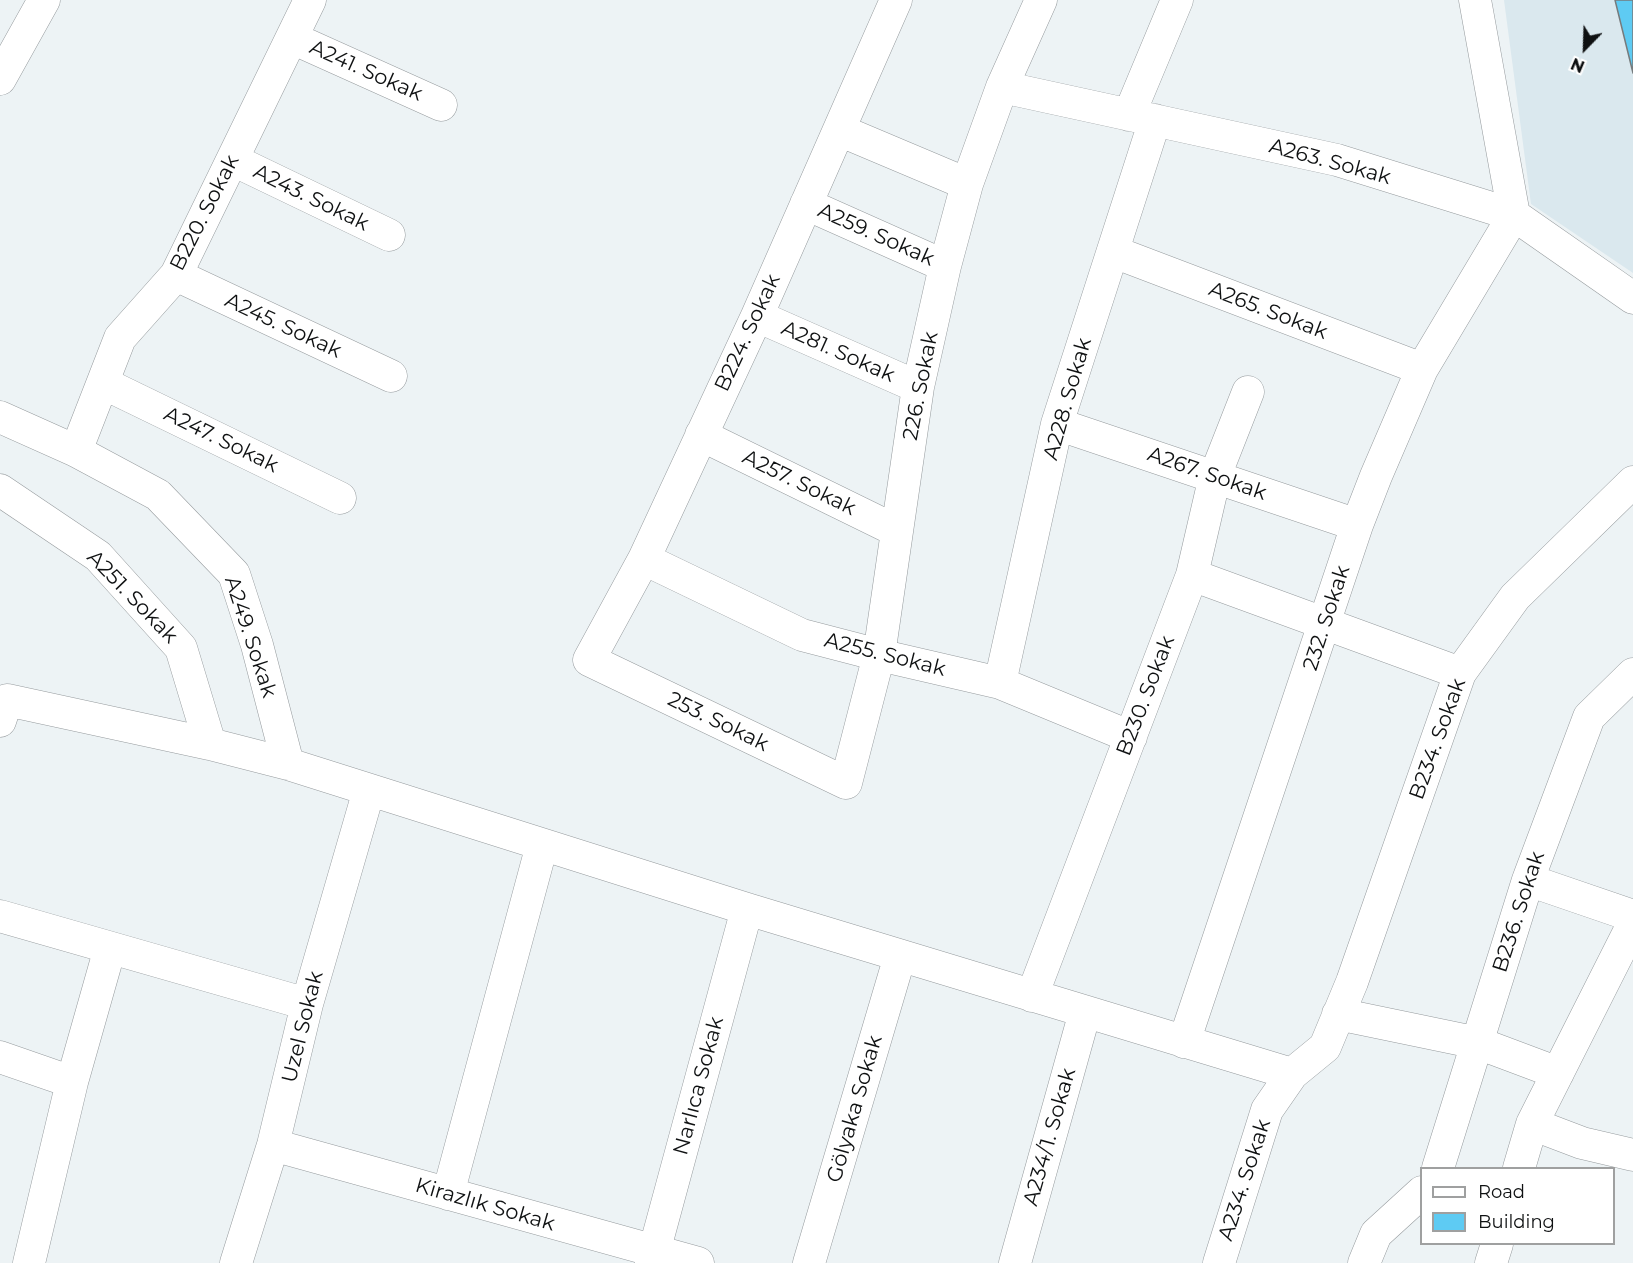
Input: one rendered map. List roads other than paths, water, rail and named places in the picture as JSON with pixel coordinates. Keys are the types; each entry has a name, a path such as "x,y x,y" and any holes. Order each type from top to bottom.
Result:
{"street":[{"path":"0,78 44,0"},
{"name":"B220. Sokak","path":"76,451 120,338 176,275 310,0"},
{"name":"B224. Sokak","path":"589,660 644,559 757,316 896,0"},
{"name":"226. Sokak","path":"846,783 879,656 918,387 945,266 967,184 1002,87 1041,0"},
{"name":"A228. Sokak","path":"1000,683 1057,424 1114,252 1142,118 1177,0"},
{"path":"1475,0 1514,215"},
{"name":"A241. Sokak","path":"292,38 441,105"},
{"name":"A263. Sokak","path":"1002,87 1337,160 1514,215 1633,298"},
{"path":"839,130 967,184"},
{"name":"A243. Sokak","path":"233,160 389,235"},
{"name":"A259. Sokak","path":"806,204 945,266"},
{"name":"232. Sokak","path":"1184,1042 1357,525 1376,476 1422,369 1514,215"},
{"name":"A265. Sokak","path":"1114,252 1422,369"},
{"name":"A245. Sokak","path":"176,275 391,376"},
{"name":"A281. Sokak","path":"757,316 918,387"},
{"name":"A247. Sokak","path":"103,382 340,498"},
{"name":"B230. Sokak","path":"1032,996 1192,575 1215,476 1248,392"},
{"name":"A249. Sokak","path":"0,417 76,451 158,495 234,574 288,764"},
{"name":"A267. Sokak","path":"1057,424 1357,525"},
{"name":"A257. Sokak","path":"701,435 897,531"},
{"name":"B234. Sokak","path":"1325,1047 1352,982 1460,674 1515,597 1633,482"},
{"name":"A251. Sokak","path":"0,490 98,556 181,648 210,744"},
{"name":"A255. Sokak","path":"644,559 802,635 879,656 1000,683 1131,737"},
{"path":"1192,575 1460,674"},
{"name":"253. Sokak","path":"589,660 846,783"},
{"name":"B236. Sokak","path":"1438,1167 1528,880 1589,717 1633,674"},
{"path":"0,721 7,700 210,744 288,764 747,909 1292,1074"},
{"name":"Uzel Sokak","path":"236,1263 273,1145 307,1004 369,790"},
{"path":"448,1194 542,845"},
{"path":"1528,880 1633,916"},
{"name":"Narlıca Sokak","path":"653,1258 747,909"},
{"path":"0,916 307,1004"},
{"path":"1519,1167 1532,1124 1633,924"},
{"path":"29,1263 72,1082 110,948"},
{"name":"Gölyaka Sokak","path":"809,1263 900,956"},
{"name":"A234/1. Sokak","path":"1015,1263 1085,1012"},
{"path":"1338,1014 1478,1043 1558,1073"},
{"name":"A234. Sokak","path":"1219,1263 1267,1110 1292,1074 1325,1047"},
{"path":"0,1057 72,1082"},
{"path":"1532,1124 1582,1143 1633,1155"},
{"name":"Kirazlık Sokak","path":"273,1145 448,1194 653,1258 698,1263"},
{"path":"1364,1263 1376,1234 1420,1194"},
{"path":"1491,1263 1497,1245"}]}
